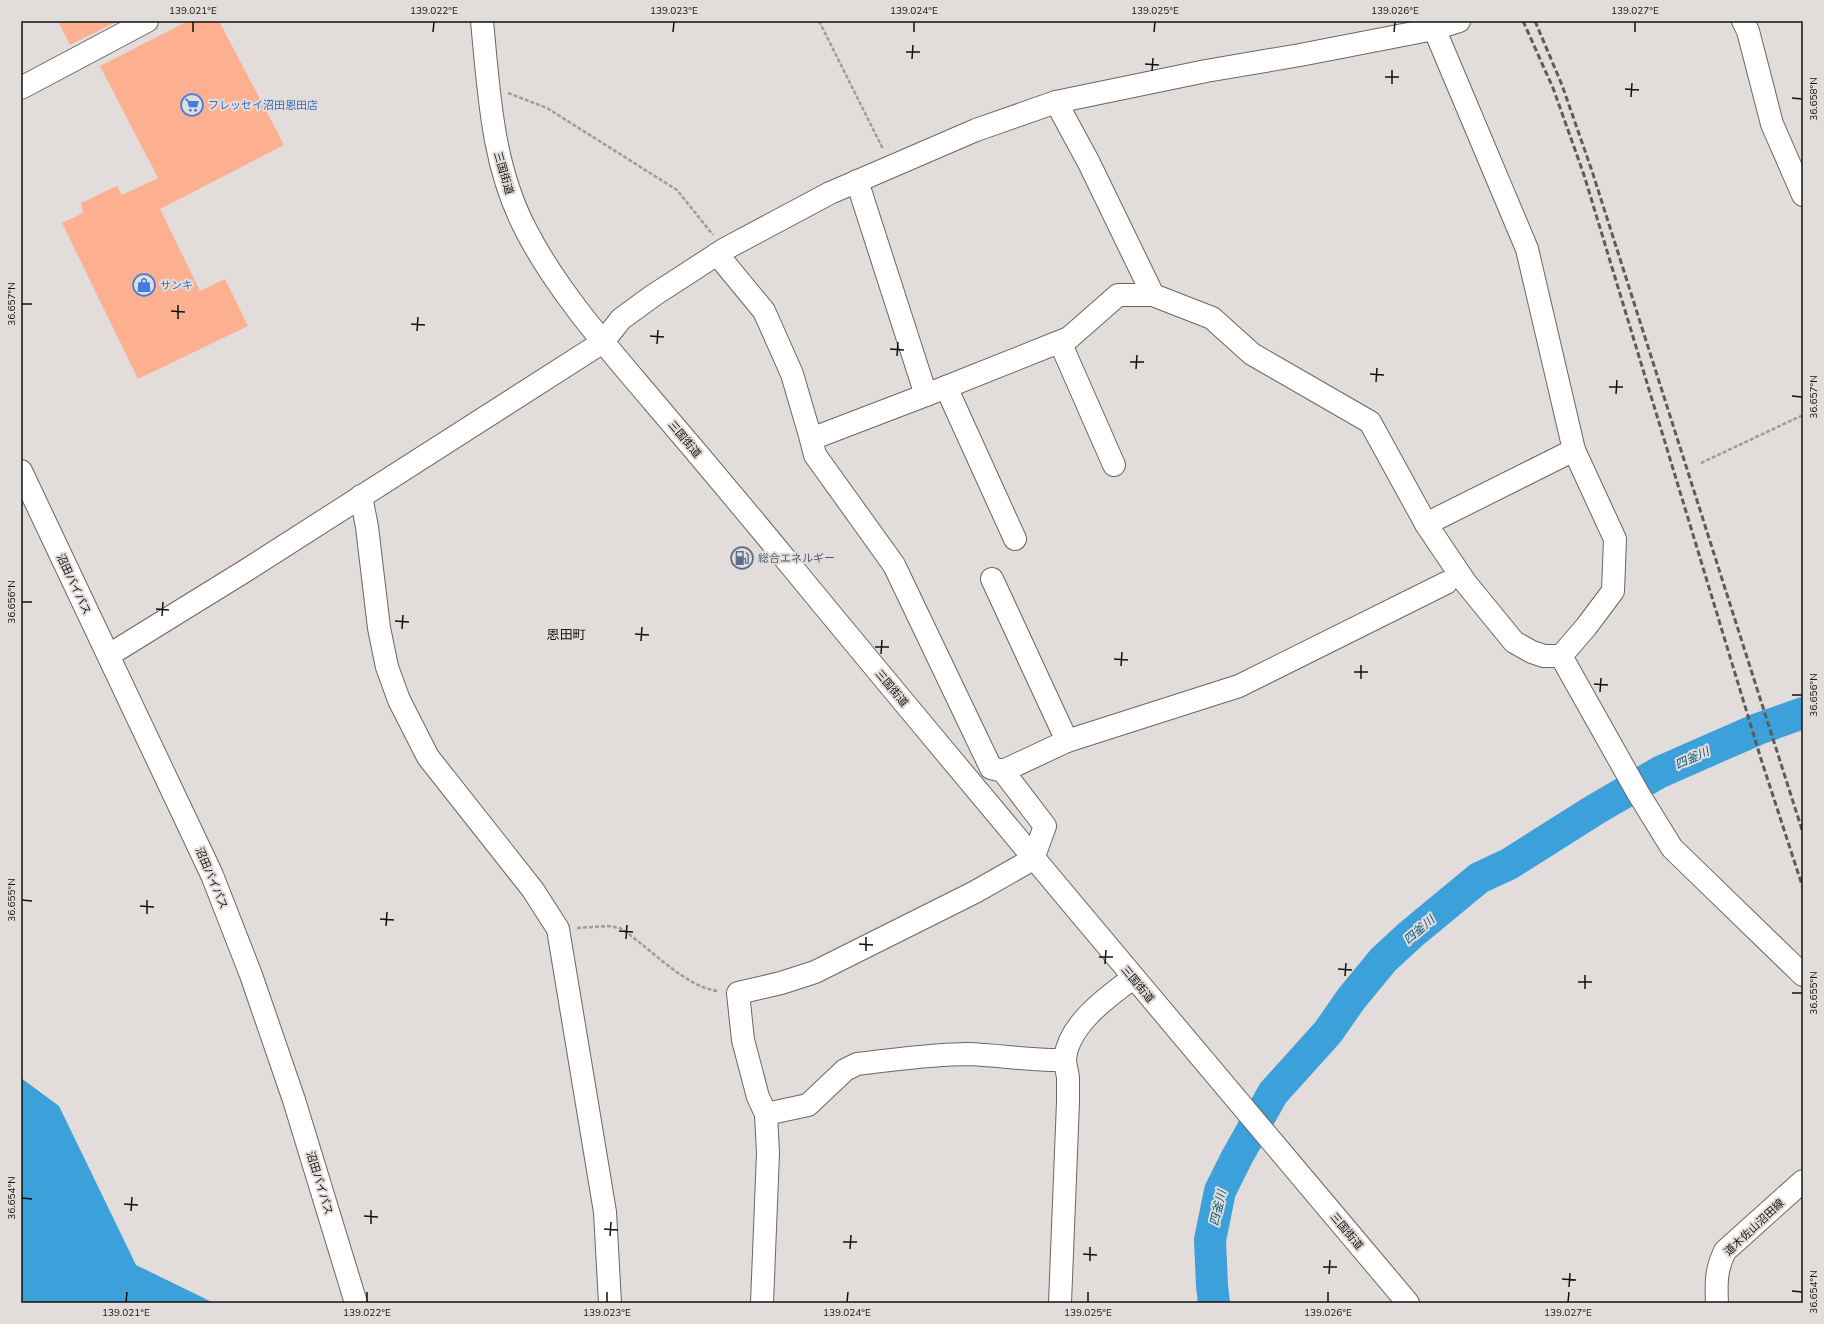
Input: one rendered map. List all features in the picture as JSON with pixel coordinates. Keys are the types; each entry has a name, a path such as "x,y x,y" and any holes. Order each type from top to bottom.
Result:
{"main road":[{"path":"21,88 147,21"},
{"name":"三国街道","path":"482,21 493,130 515,209 545,263 603,342 715,474 1033,859 1408,1303"},
{"path":"109,655 603,342 621,319 721,252 830,193 976,130 1056,102 1206,71 1300,55 1433,25 1459,21"},
{"path":"1743,21 1748,31 1772,124 1803,194"},
{"path":"811,439 1069,338 1118,295 1153,294 1212,318 1252,354 1370,422 1426,524 1465,582 1514,642 1532,652 1544,656 1561,656 1586,628 1613,591 1615,539 1574,450 1527,249 1433,25"},
{"path":"1056,102 1089,163 1153,294"},
{"path":"857,181 936,391 1015,539"},
{"path":"721,252 764,311 792,374 815,455 894,565 991,768 1003,771 1045,826 1033,859 975,892 816,972 781,984 738,993 743,1040 758,1098 766,1114 768,1153 762,1303"},
{"path":"1060,342 1114,465"},
{"path":"1426,524 1574,450"},
{"name":"沼田バイパス","path":"21,471 212,875 252,975 294,1100 356,1303"},
{"path":"361,496 367,527 379,628 387,667 399,700 428,757 533,890 558,929 605,1212 610,1303"},
{"path":"992,579 1067,741"},
{"path":"1003,771 1067,741 1239,686 1446,583"},
{"path":"1561,656 1638,793 1672,848 1803,975"},
{"path":"1060,1303 1068,1102 1068,1077 1065,1060 1068,1042 1086,1018 1106,998 1133,978"},
{"path":"766,1114 808,1104 845,1070 857,1064 946,1054 1065,1060"},
{"name":"道木佐山沼田線","path":"1717,1303 1716,1285 1719,1264 1725,1251 1803,1182"}],"path":[{"path":"819,21 892,167"},
{"path":"501,90 547,108 677,190 721,252"},
{"path":"1701,463 1803,415"},
{"path":"558,929 608,926 620,928 696,985 713,991 738,993"}],"water":[{"path":"21,1078 59,1106 136,1265 214,1303 21,1303"}],"building":[{"path":"58,21 118,21 70,45"},
{"path":"188,21 219,21 284,145 160,209 200,291 225,279 248,326 138,379 62,223 83,213 81,203 117,186 122,195 158,178 100,66"}],"waterway":[{"name":"四釜川","path":"1214,1303 1210,1240 1220,1191 1237,1157 1273,1093 1328,1032 1351,999 1383,960 1410,935 1479,878 1509,864 1596,809 1660,772 1758,729 1803,713"}],"railway":[{"path":"1523,21 1553,88 1584,175 1761,759 1803,888"},
{"path":"1535,21 1562,85 1592,171 1803,833"}],"place":[{"name":"フレッセイ沼田恩田店","path":"192,105"},
{"name":"サンキ","path":"144,285"},
{"name":"総合エネルギー","path":"742,558"}],"district":[{"name":"恩田町","path":"566,634"}]}
